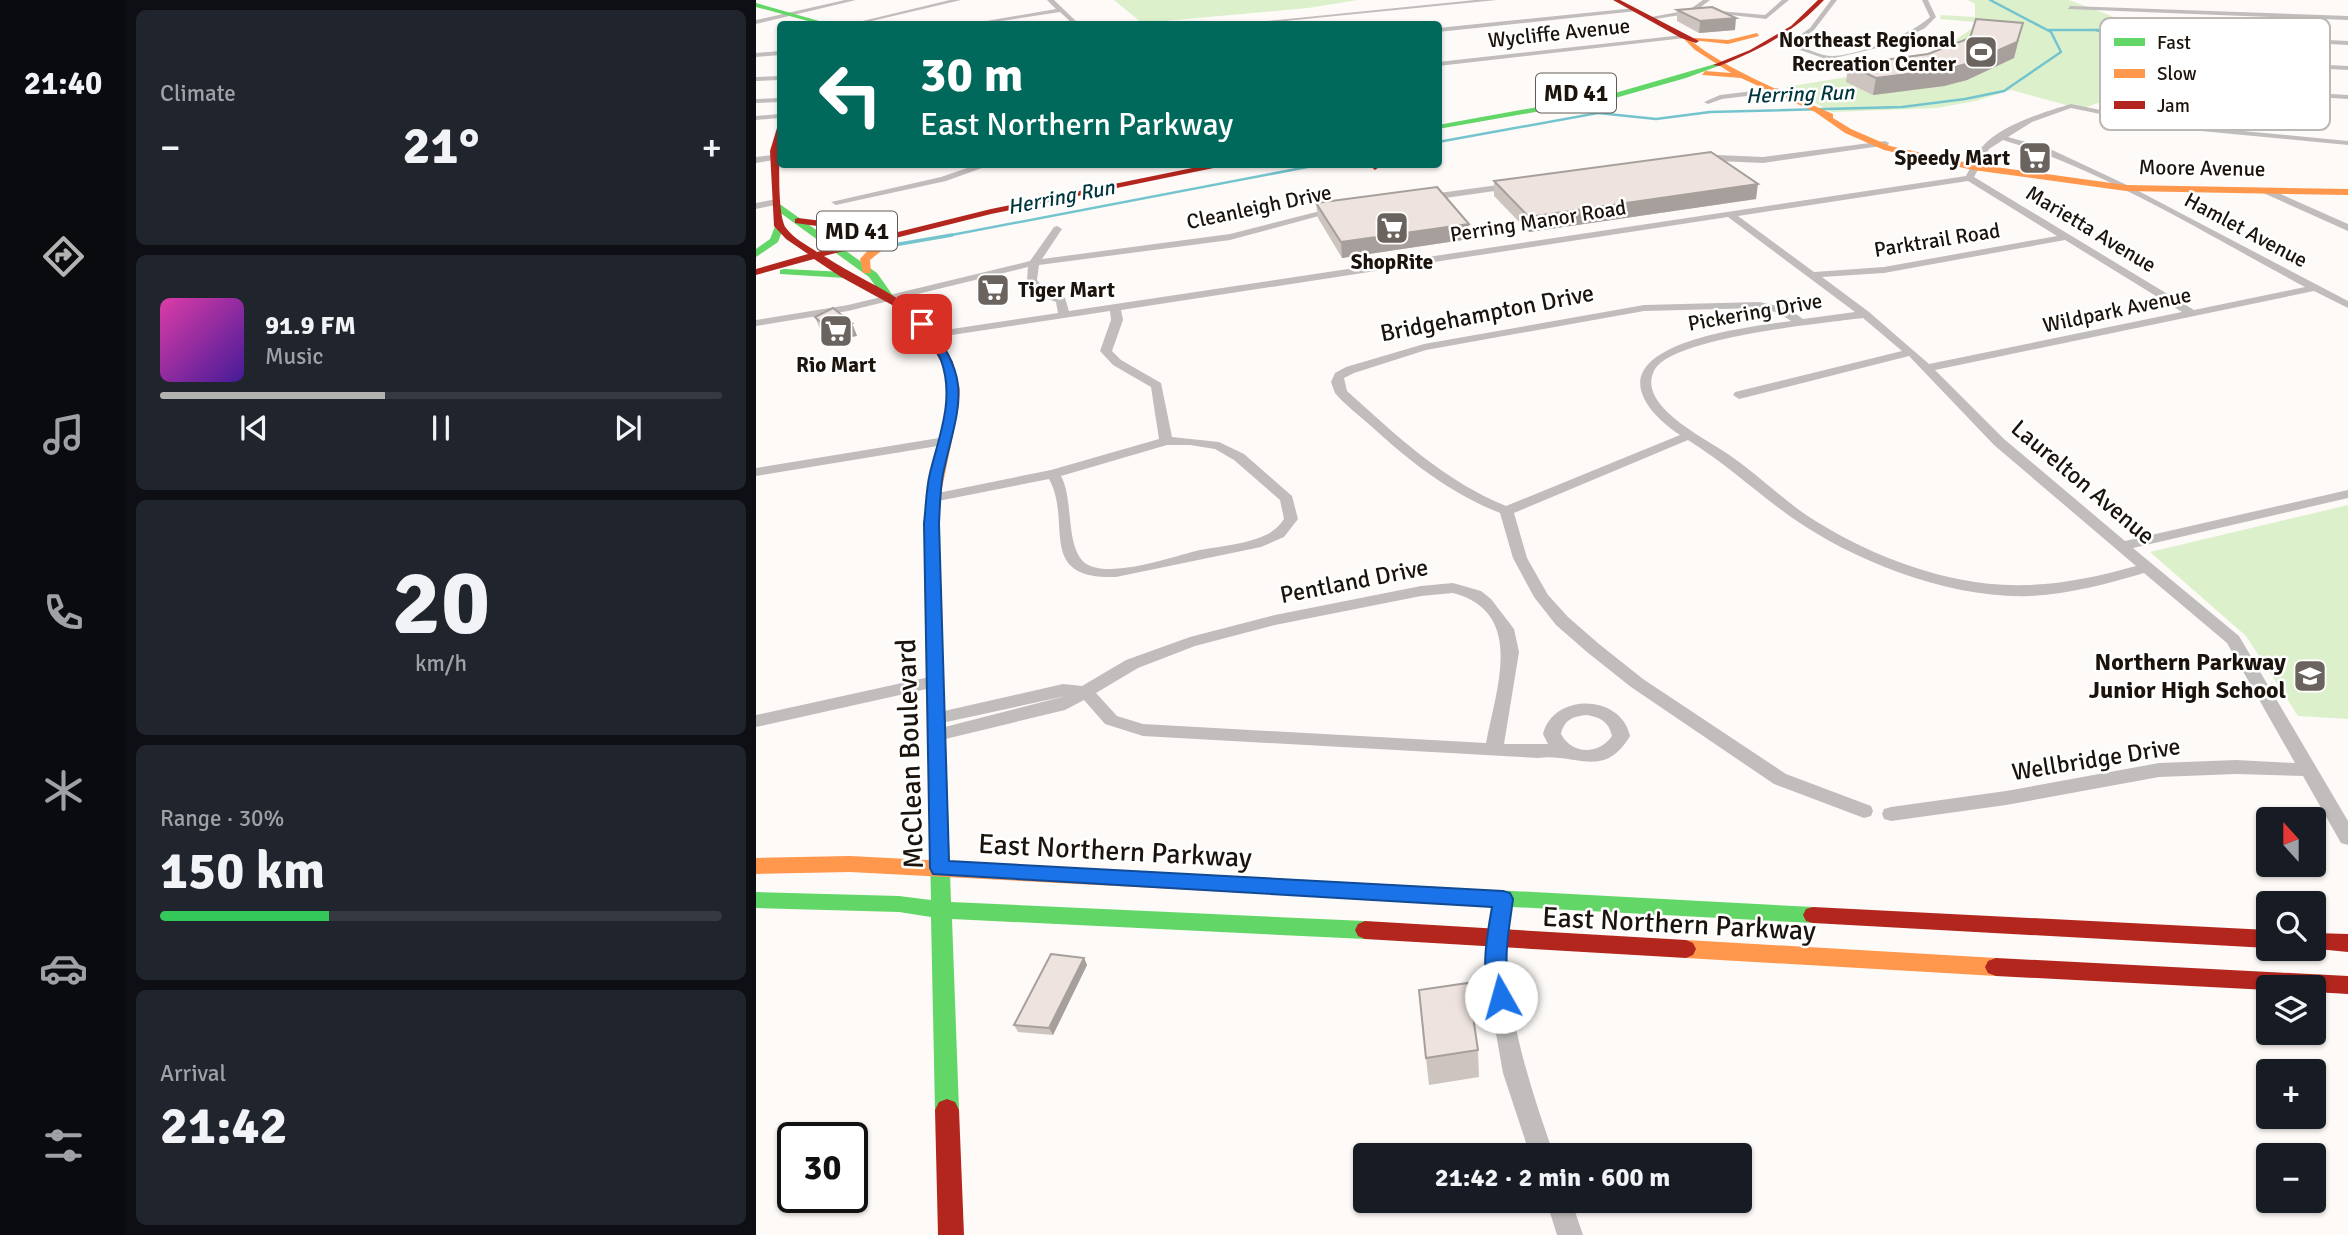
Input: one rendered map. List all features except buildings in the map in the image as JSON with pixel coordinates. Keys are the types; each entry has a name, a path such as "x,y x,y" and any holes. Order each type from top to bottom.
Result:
{"main road":[{"path":"1616,0 1721,58 1764,78 1779,90"},
{"name":"MD 41","path":"1442,117 1579,93 1721,58 1780,22 1802,0"},
{"name":"MD 41","path":"1442,126 1647,86 1783,35 1808,16 1821,0"},
{"path":"756,5 815,21"},
{"path":"1689,41 1728,42 1765,32"},
{"path":"1660,73 1693,57 1694,51 1689,41"},
{"path":"1721,58 1745,76 1779,90 1879,142"},
{"path":"1647,86 1710,73 1745,76"},
{"path":"1815,110 1848,131 1879,142"},
{"name":"Moore Avenue","path":"1879,142 1973,169 2126,188 2348,192"},
{"path":"756,254 775,240 779,226 776,215 777,168"},
{"name":"MD 41","path":"756,260 818,248 1049,187 1154,168"},
{"name":"MD 41","path":"916,222 1207,168"},
{"path":"778,205 798,221 818,248"},
{"path":"798,221 857,225 916,222"},
{"path":"867,271 865,259 878,246 916,222"},
{"path":"779,226 867,271 883,286 889,297"},
{"name":"MD 41","path":"756,274 818,248"},
{"name":"McClean Boulevard","path":"818,248 845,275 870,290 889,297 913,315 932,335 947,362 954,389 950,424 933,498 931,559 951,1235"},
{"path":"756,274 807,271 845,275"},
{"name":"East Northern Parkway","path":"756,866 837,864 940,868 2256,938"},
{"name":"East Northern Parkway","path":"756,900 899,904 941,910 1219,922 1497,940 2348,985"},
{"path":"2326,942 2348,943"}],"street":[{"path":"756,22 853,0"},
{"path":"866,21 958,0"},
{"path":"1050,0 1073,21"},
{"path":"1272,21 1494,0"},
{"path":"1695,10 1707,0"},
{"path":"1442,30 1695,10 1761,18 1773,13 1786,0"},
{"path":"1828,57 1789,45 1812,29 1835,0"},
{"path":"1803,65 1897,39 1924,26 1933,17 1925,0"},
{"path":"2070,8 2348,18"},
{"path":"991,21 1062,10"},
{"name":"Wycliffe Avenue","path":"1442,64 1689,41"},
{"path":"2330,42 2348,43"},
{"path":"756,55 777,53"},
{"path":"2330,67 2348,68"},
{"path":"756,74 771,73 766,78"},
{"path":"756,79 777,78"},
{"path":"1708,102 1720,97 1779,90"},
{"path":"2330,96 2348,97"},
{"path":"756,102 777,100"},
{"path":"1973,169 1986,149 2029,120 2071,106 2100,112"},
{"path":"756,118 777,116"},
{"path":"2211,130 2348,143"},
{"path":"1836,150 1849,137 1848,131"},
{"name":"Hamlet Avenue","path":"2001,137 2045,150 2126,188 2348,305"},
{"path":"1684,163 1718,159 1763,160 1879,142"},
{"path":"756,160 777,158"},
{"path":"836,202 943,179 977,168"},
{"name":"Perring Manor Road","path":"932,335 1728,214 1973,169"},
{"name":"Marietta Avenue","path":"1973,169 2067,237 2193,314"},
{"path":"1409,200 1527,184"},
{"path":"2264,190 2348,228"},
{"path":"756,206 778,205"},
{"name":"Cleanleigh Drive","path":"756,323 803,317 889,297 910,286 954,274 1035,260 1066,259 1230,237 1318,212 1348,208"},
{"name":"Laurelton Avenue","path":"1728,214 1866,314 1911,352 1999,442 2237,646 2348,838"},
{"path":"1057,229 1035,260 1032,280 1042,293 1062,300 1064,315"},
{"name":"Parktrail Road","path":"1813,275 1884,270 2067,237"},
{"name":"Wildpark Avenue","path":"1928,368 2314,288"},
{"name":"Bridgehampton Drive","path":"1506,511 1471,496 1433,472 1341,393 1337,382 1339,376 1386,357 1424,347 1644,308 1759,305 1783,310 1802,324"},
{"path":"1115,308 1117,320 1106,351 1119,364 1157,386 1166,441"},
{"name":"Pickering Drive","path":"1690,435 1669,421 1649,394 1646,383 1648,372 1663,355 1688,344 1866,314"},
{"path":"1739,395 1911,352"},
{"path":"1864,811 1780,779 1637,683 1593,648 1562,621 1542,597 1520,558 1506,511 1690,435 1816,527 1867,553 1933,577 1988,589 2039,592 2089,584 2147,567"},
{"path":"756,472 945,441"},
{"path":"933,498 1053,474 1166,441 1207,443 1239,457 1287,499 1292,519 1282,533 1259,542 1134,569 1105,573 1089,571 1076,564 1068,549 1063,494 1060,482 1053,474"},
{"path":"2122,546 2348,494"},
{"name":"Pentland Drive","path":"937,727 1065,704 1132,664 1190,642 1275,620 1401,594 1465,589 1486,602 1509,637 1511,652 1494,748"},
{"path":"756,720 934,682"},
{"path":"1086,692 1111,720 1143,730 1538,752 1560,749"},
{"name":"Wellbridge Drive","path":"1891,814 2006,798 2159,770 2236,767 2309,770"},
{"path":"1503,899 1496,972 1514,1073 1538,1143"},
{"path":"1562,1213 1570,1235"}],"green space":[{"path":"1114,0 1358,0 1308,8 1140,21"},
{"path":"1968,0 2069,0 2117,18 2100,18 2100,102 2081,109 2011,90 1975,101 1937,108 1832,112 1786,87 1853,76 1938,51 1976,26 1976,22 1940,19 1941,15 1975,17 1975,4"},
{"name":"Northern Parkway Junior High School","path":"2348,505 2348,719 2298,716 2246,636 2150,552"}],"waterway":[{"name":"Herring Run","path":"1442,141 1598,113 1656,119 1710,112 1902,107 2004,91 2061,52 2051,32 1990,0"},
{"path":"2049,30 2096,30"},
{"path":"2096,30 2100,31"},
{"name":"Herring Run","path":"947,236 1302,168"},
{"name":"Herring Run","path":"947,236 952,235"},
{"name":"Herring Run","path":"888,246 947,236"},
{"name":"Herring Run","path":"941,237 947,236"}],"traffic: fast":[{"path":"756,5 813,21"},
{"path":"1442,126 1615,95 1684,77 1717,65"},
{"path":"778,207 873,275 889,297"},
{"path":"756,254 775,240 779,226"},
{"path":"784,272 845,275"},
{"path":"936,717 947,1110"},
{"path":"1250,885 1813,915"},
{"path":"756,900 899,904 941,910 1365,930"}],"traffic: slow":[{"path":"1695,40 1728,42 1757,35"},
{"path":"1683,37 1733,71 1830,116"},
{"path":"1705,73 1745,76"},
{"path":"1819,112 1848,131 1887,148 1973,167 2126,188 2348,192"},
{"path":"867,271 865,259 878,246 891,239"},
{"path":"936,717 931,559 933,498 953,406 954,389 947,362"},
{"path":"756,866 850,864 1250,885"},
{"path":"1686,949 1996,967"}],"traffic: jam":[{"path":"1616,0 1683,37 1696,41"},
{"path":"1717,65 1752,51 1793,27 1821,0"},
{"path":"777,140 774,151 779,226 789,237 845,275 907,309 932,335 947,362"},
{"path":"756,272 991,212 1208,168"},
{"path":"798,221 839,226 888,221"},
{"path":"1813,915 2256,938"},
{"path":"1365,930 1686,949"},
{"path":"2326,942 2348,943"},
{"path":"1996,967 2348,985"},
{"path":"947,1110 951,1235"}],"place":[{"name":"Northeast Regional Recreation Center","path":"1981,52"},
{"name":"Speedy Mart","path":"2035,158"},
{"name":"ShopRite","path":"1392,228"},
{"name":"Tiger Mart","path":"993,290"},
{"name":"Rio Mart","path":"836,331"},
{"name":"Northern Parkway Junior High School","path":"2310,676"}],"route":[{"path":"922,324 940,346 954,389 950,424 936,476 931,523 940,868 1503,899 1496,972 1501,997"}]}
